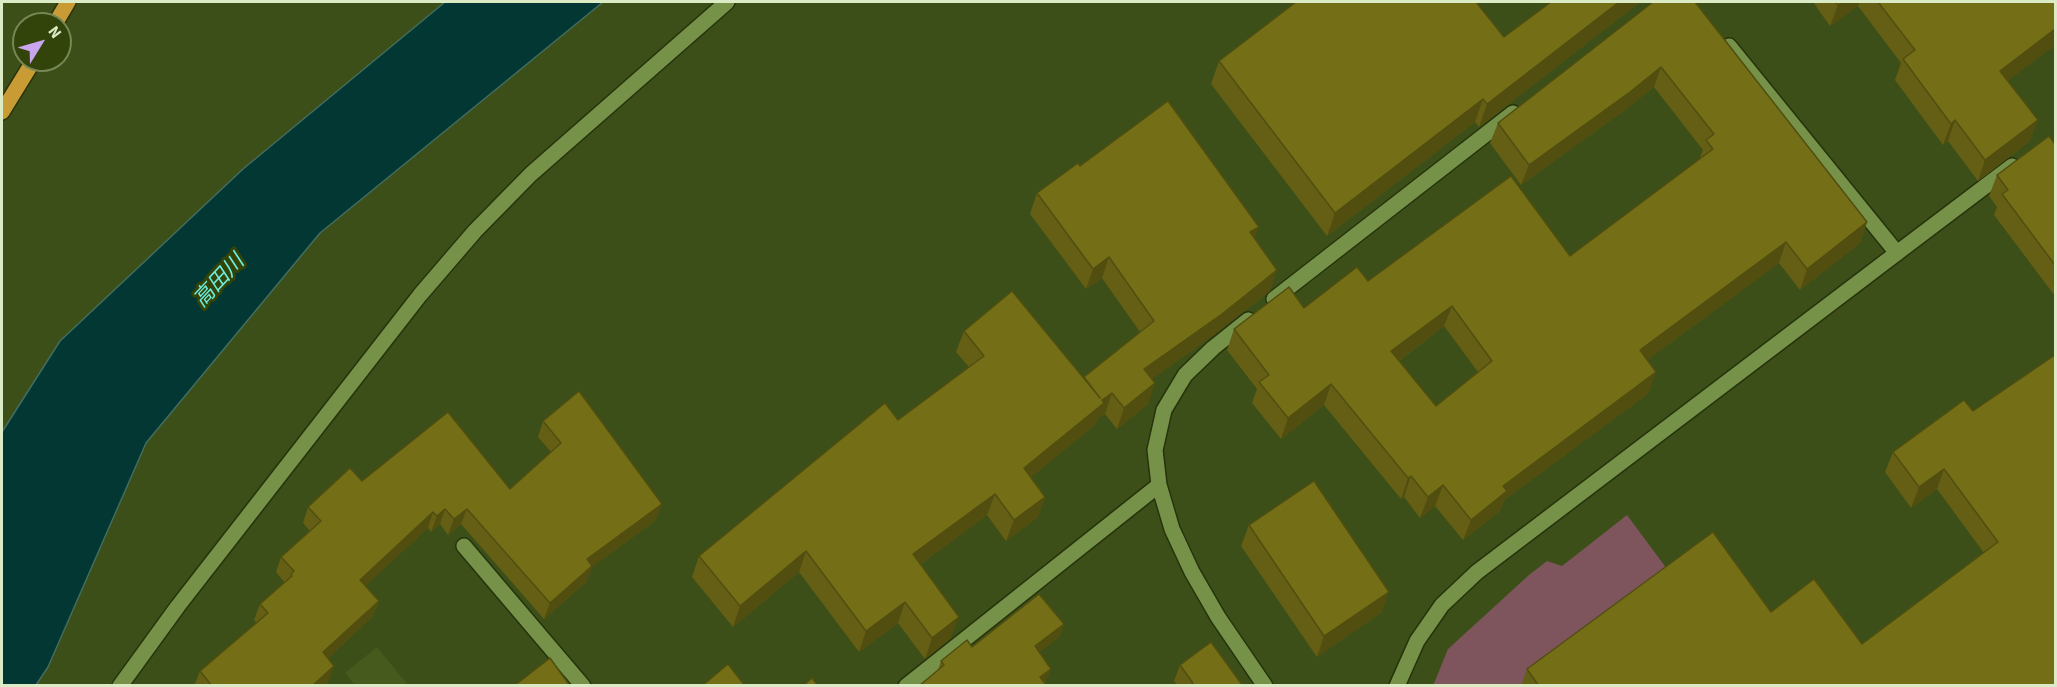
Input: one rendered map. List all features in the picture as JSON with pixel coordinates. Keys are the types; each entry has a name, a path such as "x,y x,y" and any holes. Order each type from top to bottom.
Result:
{"main road":[{"path":"2,112 27,72"}],"street":[{"path":"120,686 178,606 420,295 475,231 531,174 727,2"},
{"path":"1723,39 1897,253"},
{"path":"1265,686 1218,617 1192,572 1172,529 1159,485 1155,450 1164,410 1185,375 1213,348 1523,105"},
{"path":"1397,686 1417,641 1442,605 1477,572 2026,156"},
{"path":"906,686 1159,485"},
{"path":"464,546 583,686"}],"shaded area":[{"path":"1627,515 1673,577 1526,685 1433,686 1448,649 1529,575 1547,561 1562,566"},
{"path":"377,647 408,685 355,685 345,673"}],"water":[{"name":"高田川","path":"445,2 603,2 320,233 146,443 48,667 36,685 2,685 2,432 60,341 243,169"}],"building":[{"path":"1296,2 1476,2 1504,37 1551,2 1619,2 1487,104 1483,99 1335,213 1219,61"},
{"path":"1653,2 1695,2 1867,222 1807,269 1786,242 1640,350 1656,372 1503,486 1507,491 1471,520 1443,485 1428,497 1411,476 1408,478 1331,384 1288,418 1259,382 1269,375 1234,329 1289,287 1304,308 1357,267 1368,281 1511,176 1570,256 1713,149 1706,140 1714,134 1661,67 1529,165 1498,123","holes":["1452,306 1492,361 1436,406 1391,351"]},
{"path":"1878,2 2055,2 2055,29 2000,71 2038,120 1985,160 1955,120 1951,124 1903,59 1915,50"},
{"path":"1168,101 1259,227 1250,232 1277,270 1222,314 1144,369 1155,383 1124,408 1112,393 1102,400 1104,403 1024,468 1045,497 1014,520 995,494 913,554 959,617 932,638 905,602 866,631 806,551 740,606 699,556 885,403 898,420 984,356 964,331 1012,291 1100,398 1084,377 1154,321 1109,257 1093,269 1037,193 1078,163 1080,166"},
{"path":"2049,136 2055,144 2055,265 2002,194 2008,190 1997,175"},
{"path":"2055,355 2055,686 1539,686 1527,669 1713,532 1771,612 1814,579 1862,644 1998,542 1944,469 1919,487 1893,452 1964,400 1973,411"},
{"path":"579,391 662,504 587,559 592,566 550,603 467,509 454,519 445,509 437,516 433,512 360,580 379,601 323,652 334,666 312,686 212,686 200,671 268,613 260,604 292,576 294,571 281,557 321,521 308,507 350,468 362,481 448,412 510,489 561,443 543,421"},
{"path":"1314,481 1389,592 1324,636 1249,525"},
{"path":"1039,594 1064,624 1035,646 1051,669 1040,677 1047,686 919,686 944,665 941,661 967,640 972,647"},
{"path":"1211,642 1243,686 1189,686 1193,683 1180,665"},
{"path":"550,658 570,686 514,686"},
{"path":"728,664 745,686 702,686"},
{"path":"812,678 818,686 803,686"}]}
